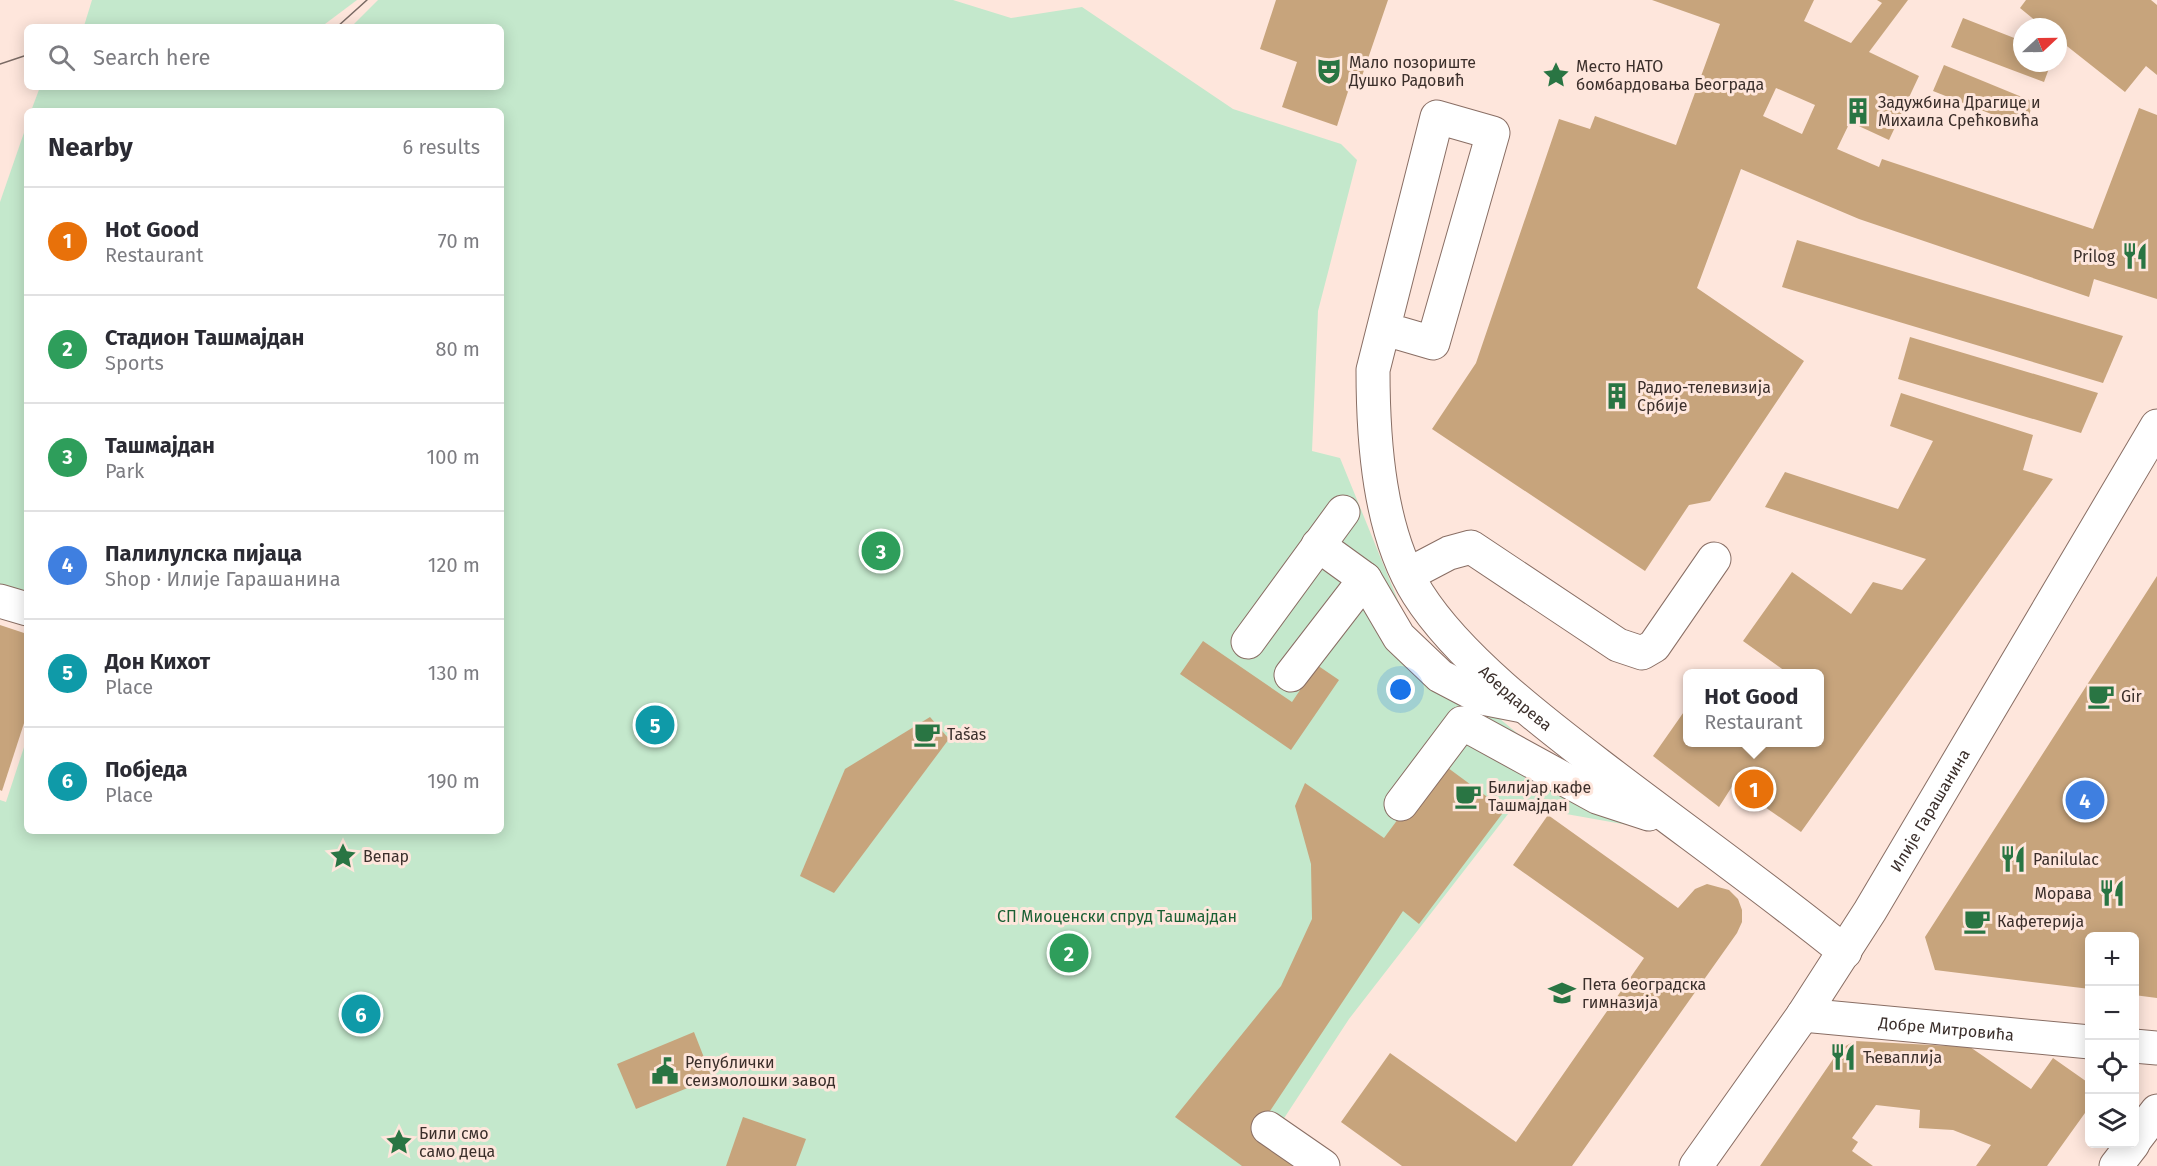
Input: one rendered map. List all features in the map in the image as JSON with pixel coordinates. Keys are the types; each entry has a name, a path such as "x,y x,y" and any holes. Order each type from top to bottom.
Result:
{"street":[{"name":"Абердарева","path":"1385,329 1433,343 1493,133 1437,117 1373,370 1373,417 1380,481 1402,562 1418,594 1443,626 1526,707 1672,822 1784,902 1845,952"},
{"name":"Илије Гарашанина","path":"1696,1166 1845,952 2154,436"},
{"path":"1248,642 1343,512"},
{"path":"1318,545 1365,579 1399,637 1440,676 1482,698 1526,707"},
{"path":"1409,574 1449,553 1471,547 1618,645 1642,653 1654,646 1714,559"},
{"path":"1291,675 1365,579"},
{"path":"0,601 24,608"},
{"path":"1401,804 1462,723 1597,797 1672,822"},
{"name":"Добре Митровића","path":"1803,1015 2085,1042"},
{"path":"2139,1046 2157,1048"},
{"path":"2139,1135 2157,1111"},
{"path":"1268,1128 1323,1166"},
{"path":"2116,1166 2130,1148"}],"green space":[{"path":"92,0 357,0 325,24 85,24"},
{"name":"СП Миоценски спруд Ташмајдан","path":"378,0 953,0 1011,18 1082,7 1233,109 1341,144 1357,160 1318,311 1312,451 1340,458 1419,652 1628,825 1515,805 1349,1019 1277,1129 1328,1166 0,1166 0,800 6,802 24,747 24,834 504,834 504,108 32,108 39,90 504,90 504,24 354,24"},
{"path":"24,133 24,624 0,616 0,202"}],"building":[{"name":"Мало позориште Душко Радовић","path":"1276,0 1388,0 1360,82 1352,79 1337,126 1282,107 1297,62 1260,49"},
{"path":"1652,0 1814,0 1804,21 1851,43 1882,3 1877,0 1908,0 1869,52 1919,76 1889,140 1850,122 1837,149 1879,167 1882,159 2093,229 2139,108 2157,115 2157,299 2094,279 2089,297 1859,219 1741,169 1697,288 1804,361 1710,501 1689,505 1645,571 1432,429 1476,363 1559,119 1590,129 1595,116 1676,145 1720,24","holes":["1776,88 1815,105 1802,134 1763,116"]},
{"path":"2026,0 2151,0 2157,5 2157,75 2146,66 2125,92 2067,46 2067,18 2032,18 2020,8"},
{"path":"1963,18 2013,37 2013,70 1951,47"},
{"path":"1944,65 2034,102 2024,127 1933,91"},
{"path":"2017,72 2048,72 2044,82"},
{"path":"1797,240 2123,336 2103,383 1782,287"},
{"path":"1910,337 2098,393 2081,433 1898,379"},
{"path":"1901,393 2033,435 2023,470 2053,479 1801,832 1733,785 1719,807 1653,756 1683,713 1683,747 1824,747 1824,669 1782,669 1743,641 1792,572 1851,614 1873,582 1902,590 1926,559 1765,507 1785,472 1898,509 1933,441 1890,426"},
{"path":"2157,576 2157,998 2139,996 2139,932 2085,932 2085,988 1935,970 1925,937"},
{"path":"0,625 24,633 24,723 2,791 0,790"},
{"path":"1203,641 1292,702 1317,665 1339,680 1291,750 1180,674"},
{"path":"930,717 949,739 834,893 800,876 845,769"},
{"path":"1440,762 1505,810 1419,924 1403,911 1268,1114 1252,1133 1299,1166 1242,1166 1175,1117 1281,986 1312,919 1311,864 1295,806 1305,783 1384,838"},
{"path":"1548,815 1678,908 1695,889 1707,884 1729,890 1738,899 1742,910 1742,922 1737,933 1572,1166 1402,1166 1341,1122 1390,1053 1516,1142 1644,958 1513,865"},
{"name":"Републички сеизмолошки завод","path":"694,1032 712,1078 636,1109 617,1064"},
{"path":"1855,1041 1970,1047 2031,1089 2053,1058 2085,1080 2085,1113 2047,1166 1976,1166 1991,1145 1953,1130 1919,1128 1920,1110 1876,1105 1852,1138 1858,1142 1852,1151 1873,1166 1760,1166 1840,1049"},
{"path":"743,1117 806,1139 796,1166 726,1166"}],"tram line":[{"path":"340,24 367,0"},
{"path":"0,64 24,56"}],"place":[{"name":"Мало позориште Душко Радовић","path":"1329,71"},
{"name":"Место НАТО бомбардовања Београда","path":"1556,75"},
{"name":"Задужбина Драгице и Михаила Срећковића","path":"1858,111"},
{"name":"Prilog","path":"2135,256"},
{"name":"Радио-телевизија Србије","path":"1617,396"},
{"name":"Ташмајдан","path":"881,551"},
{"name":"Gir","path":"2101,696"},
{"name":"Дон Кихот","path":"655,725"},
{"name":"Tašas","path":"927,734"},
{"name":"Hot Good","path":"1754,789"},
{"name":"Билијар кафе Ташмајдан","path":"1468,796"},
{"name":"Палилулска пијаца","path":"2085,800"},
{"name":"Вепар","path":"343,856"},
{"name":"Panilulac","path":"2013,859"},
{"name":"Морава","path":"2112,893"},
{"name":"Кафетерија","path":"1977,921"},
{"name":"Стадион Ташмајдан","path":"1069,953"},
{"name":"Пета београдска гимназија","path":"1562,993"},
{"name":"Побједа","path":"361,1014"},
{"name":"Ћеваплија","path":"1843,1057"},
{"name":"Републички сеизмолошки завод","path":"665,1071"},
{"name":"Били смо само деца","path":"399,1142"}]}
